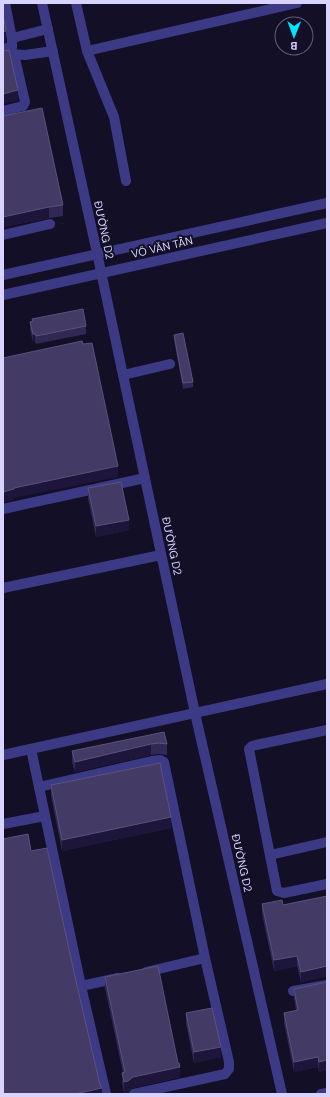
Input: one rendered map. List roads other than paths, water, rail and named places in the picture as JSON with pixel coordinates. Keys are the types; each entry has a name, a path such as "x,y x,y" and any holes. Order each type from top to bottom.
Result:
{"street":[{"path":"3,49 12,47 12,39 5,3"},
{"name":"ĐƯỜNG D2","path":"42,3 195,713 282,1094"},
{"path":"76,3 87,51 114,117 126,181"},
{"path":"87,51 297,3"},
{"path":"12,39 48,29"},
{"path":"3,55 25,55 53,51"},
{"path":"3,111 23,106 25,102 14,54"},
{"name":"VÕ VĂN TẦN","path":"3,275 327,203"},
{"name":"VÕ VĂN TẦN","path":"3,295 327,223"},
{"path":"3,235 50,224"},
{"path":"122,375 170,364"},
{"path":"3,509 145,478"},
{"path":"3,588 161,555"},
{"path":"3,754 327,684"},
{"path":"327,730 256,745 249,749 277,892 280,893 327,884"},
{"path":"31,748 81,986 106,1094"},
{"path":"39,787 152,761 160,760 164,762 205,958 229,1062 228,1069 225,1074 134,1094"},
{"path":"3,824 45,816"},
{"path":"270,855 327,842"},
{"path":"81,986 205,958"},
{"path":"293,991 327,984"},
{"path":"321,1094 327,1093"}]}
